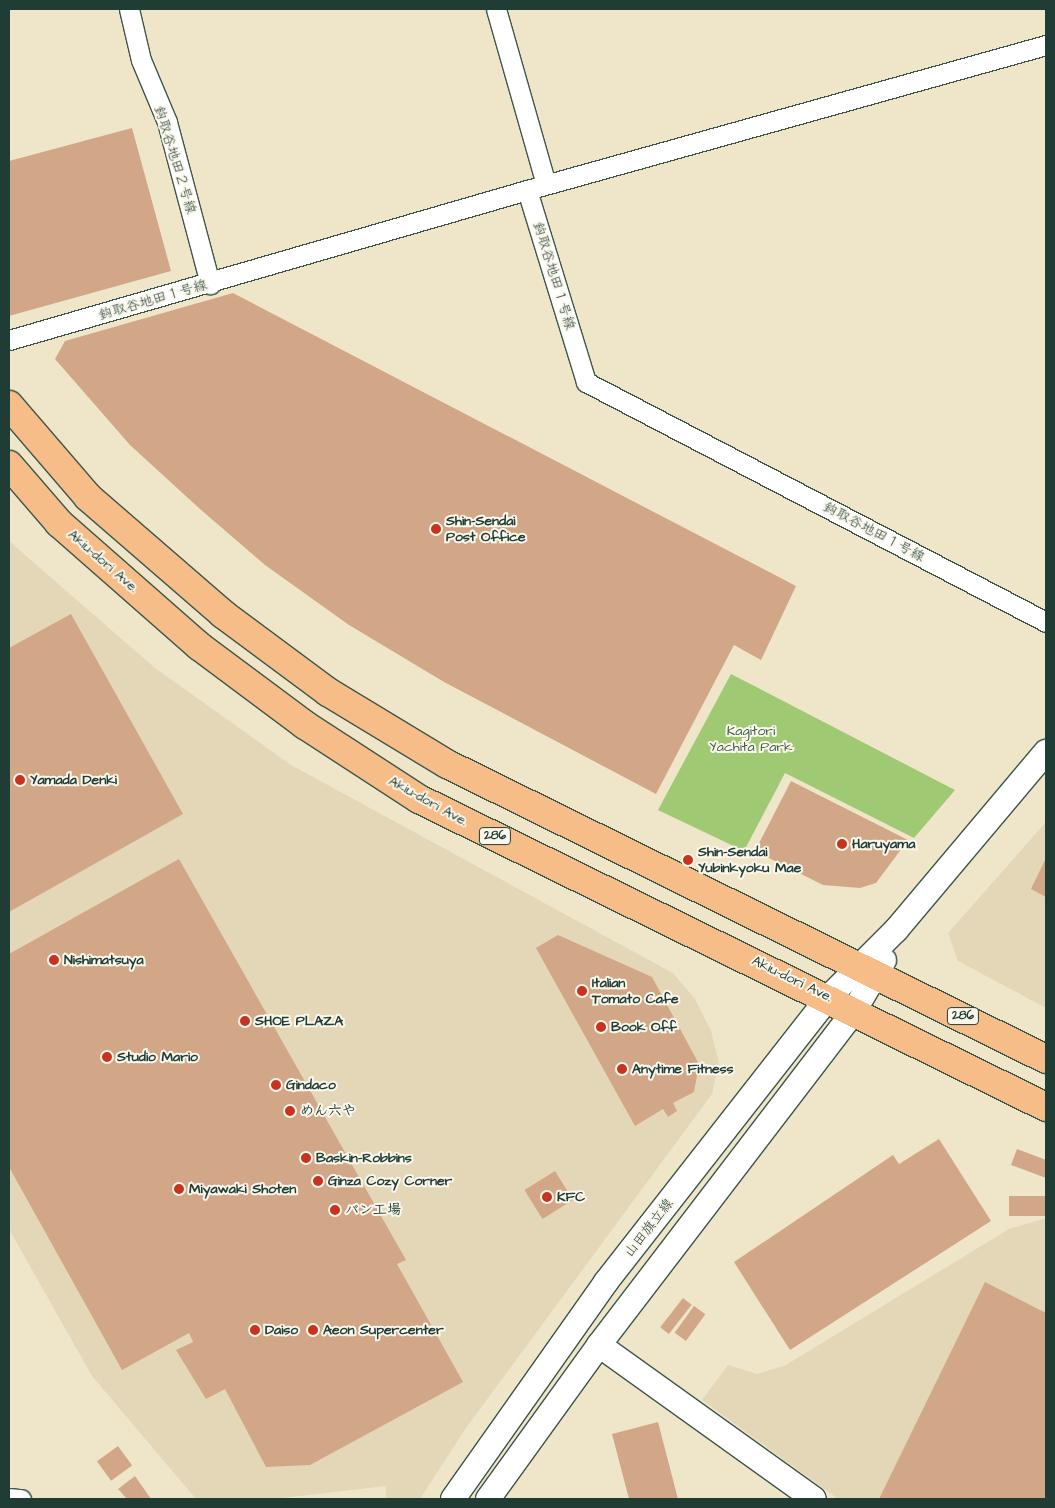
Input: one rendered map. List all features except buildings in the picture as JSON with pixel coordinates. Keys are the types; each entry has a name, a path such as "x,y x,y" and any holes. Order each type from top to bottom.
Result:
{"highway":[{"name":"286","path":"9,405 88,497 223,614 328,692 447,764 1046,1059"},
{"name":"Akiu-dori Ave.","path":"9,465 59,523 199,646 304,725 419,799 829,998 1046,1107"}],"street":[{"name":"鈎取谷地田２号線","path":"128,9 141,60 167,122 210,284"},
{"path":"496,9 546,184"},
{"path":"527,190 1046,45"},
{"name":"鈎取谷地田１号線","path":"9,340 210,284 527,190 586,382 1046,622"},
{"path":"488,1499 599,1345 854,1011 868,971 896,930 1046,752"},
{"name":"山田旗立線","path":"453,1499 606,1282 829,998 868,971"},
{"path":"599,1345 814,1499"},
{"path":"9,1498 21,1499"}],"shaded area":[{"path":"9,541 155,668 291,765 673,973 695,999 711,1031 719,1062 712,1094 466,1428 420,1499 386,1499 386,1486 274,1499 196,1499 92,1376 9,1229"},
{"path":"1046,822 1046,1008 958,961 948,933"},
{"path":"1046,1218 1046,1499 838,1499 702,1400 728,1365 757,1374 786,1365 1009,1229"}],"green space":[{"name":"Kagitori Yachita Park","path":"731,674 955,790 914,838 785,773 744,851 658,810"}],"place":[{"name":"Shin-Sendai Post Office","path":"436,529"},
{"name":"Yamada Denki","path":"20,780"},
{"name":"Haruyama","path":"842,844"},
{"name":"Shin-Sendai Yubinkyoku Mae","path":"688,860"},
{"name":"Nishimatsuya","path":"54,960"},
{"name":"Italian Tomato Cafe","path":"582,991"},
{"name":"SHOE PLAZA","path":"245,1021"},
{"name":"Book Off","path":"601,1027"},
{"name":"Studio Mario","path":"107,1057"},
{"name":"Anytime Fitness","path":"622,1069"},
{"name":"Gindaco","path":"276,1085"},
{"name":"めん六や","path":"290,1111"},
{"name":"Baskin-Robbins","path":"306,1158"},
{"name":"Ginza Cozy Corner","path":"318,1181"},
{"name":"Miyawaki Shoten","path":"179,1189"},
{"name":"KFC","path":"547,1197"},
{"name":"パン工場","path":"335,1210"},
{"name":"Daiso","path":"255,1330"},
{"name":"Aeon Supercenter","path":"313,1330"}]}
